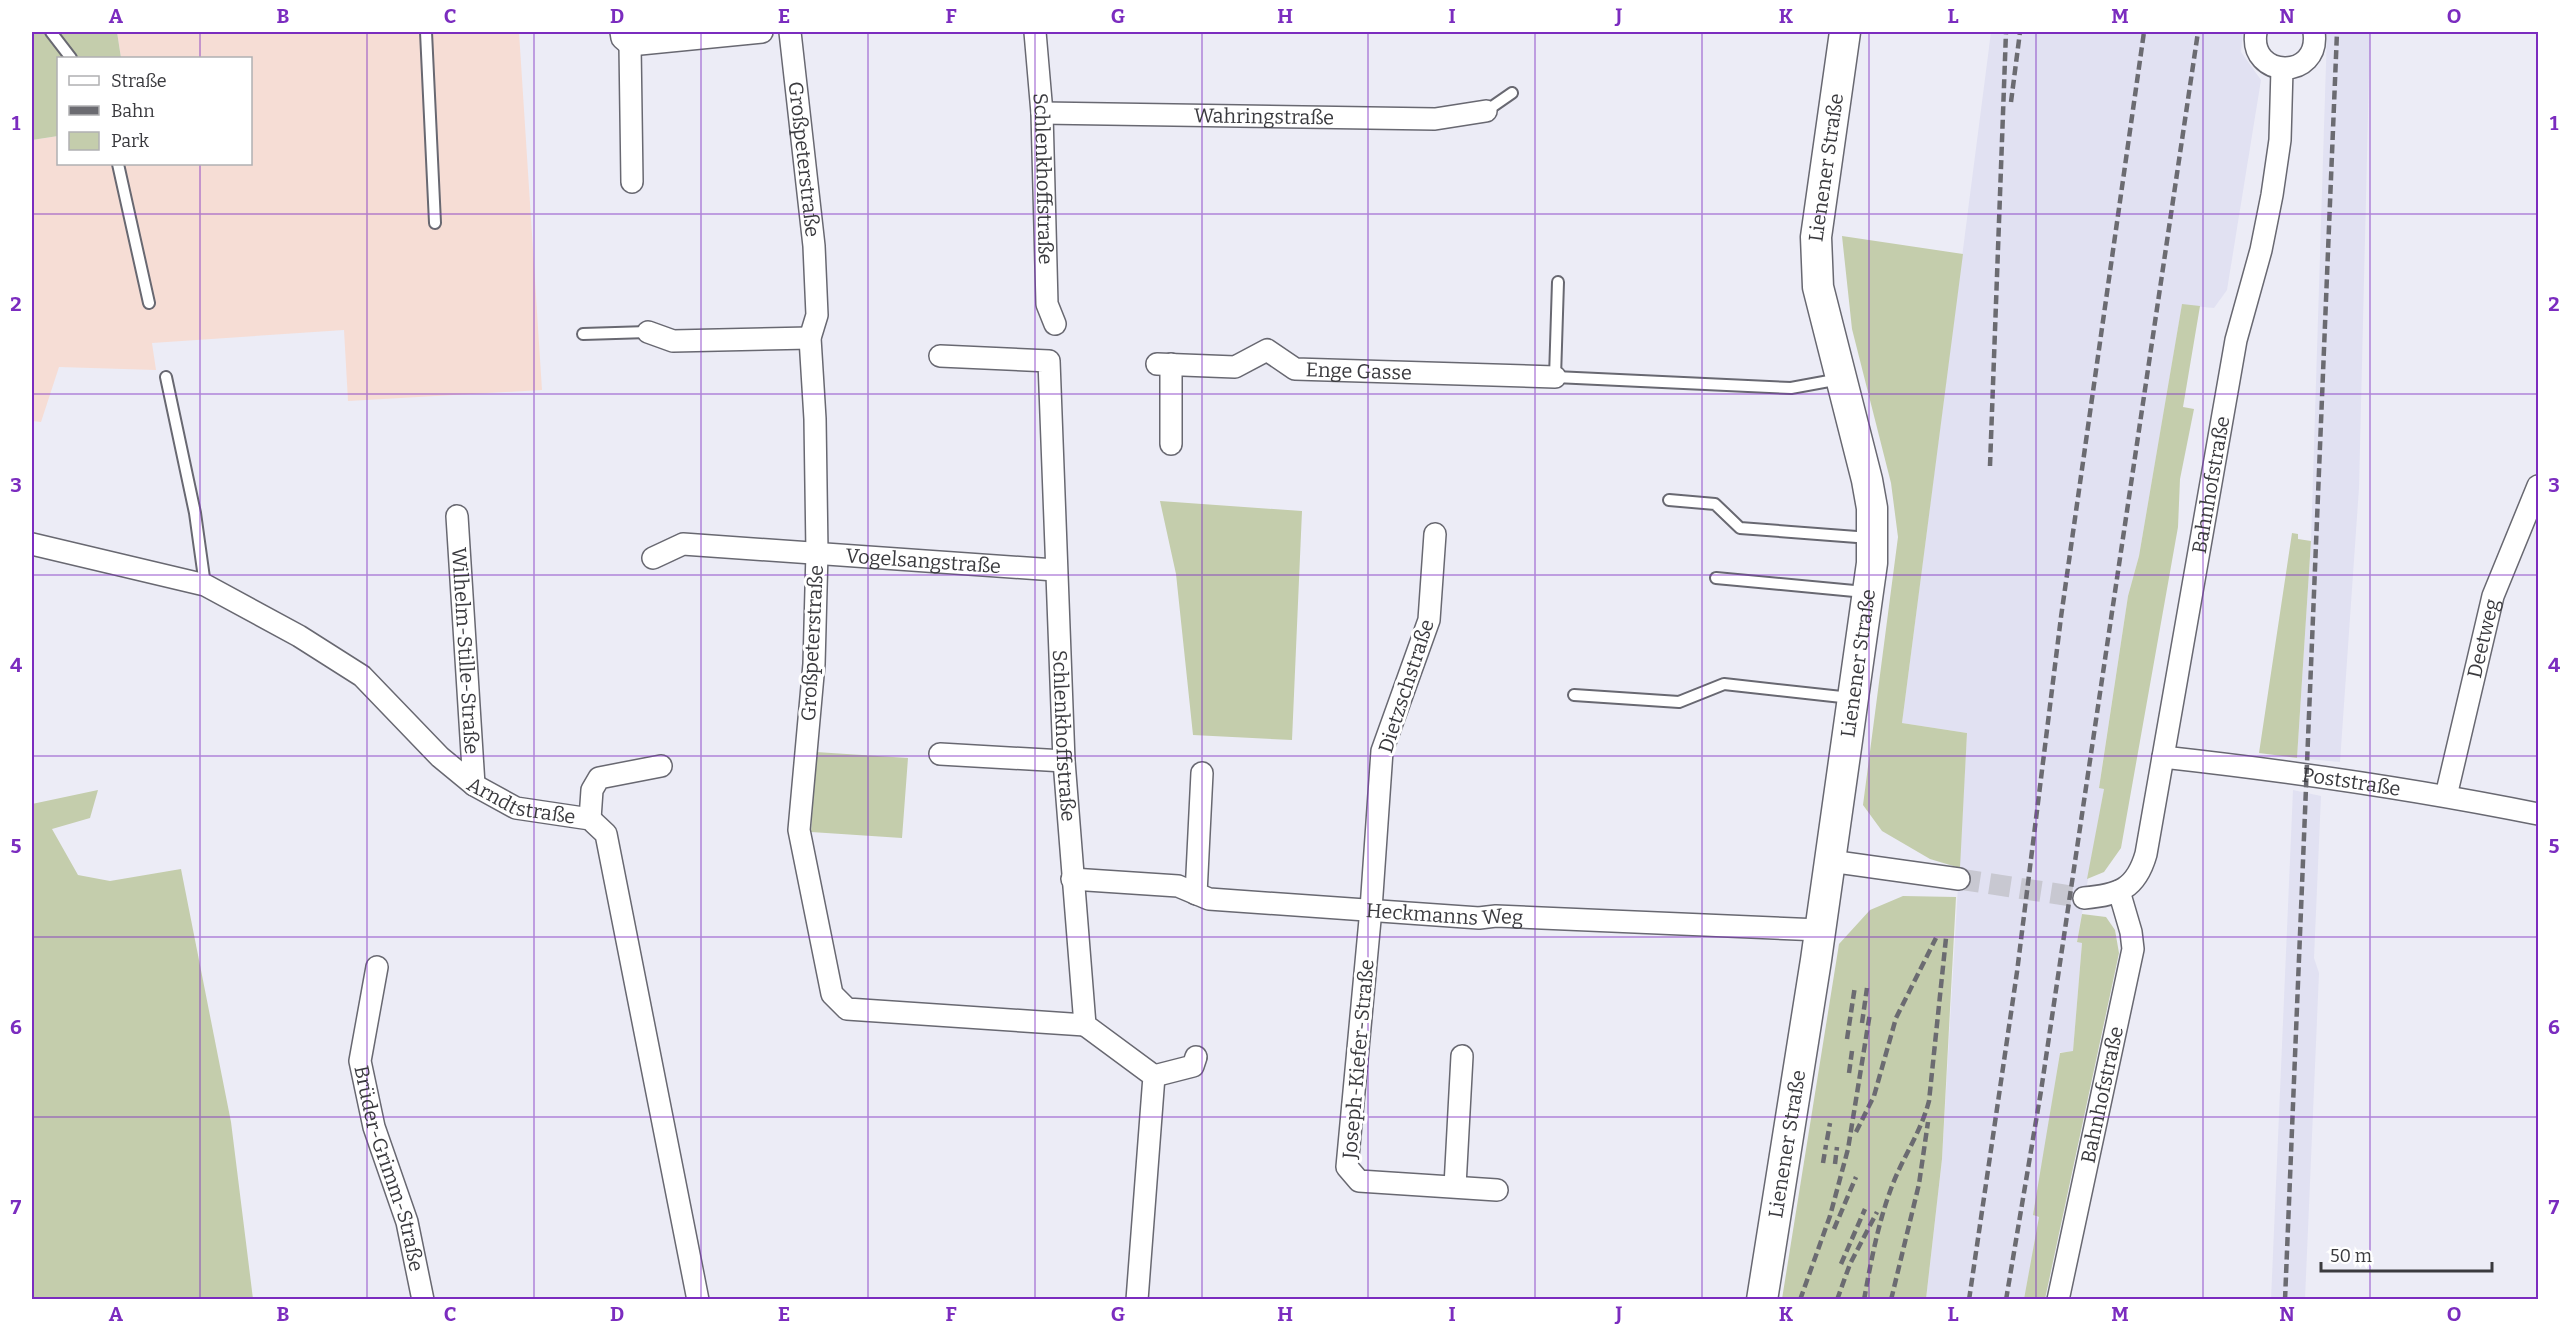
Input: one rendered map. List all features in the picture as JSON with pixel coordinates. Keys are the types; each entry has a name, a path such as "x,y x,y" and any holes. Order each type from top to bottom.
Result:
{"street":[{"path":"632,182 625,38 762,32"},
{"name":"Großpeterstraße","path":"790,32 814,246 817,315 810,338 815,419 817,552 814,664 800,830 832,994 847,1009 1085,1025"},
{"name":"Schlenkhoffstraße","path":"1035,32 1042,113 1047,304 1055,324"},
{"name":"Lienener Straße","path":"1762,1299 1820,930 1869,593 1874,538 1867,480 1818,287 1816,237 1845,32"},
{"path":"2256,32 2259,53 2273,66 2282,69 2303,63 2311,54 2314,32"},
{"name":"Bahnhofstraße","path":"2058,1299 2133,949 2131,932 2119,891 2140,874 2163,757 2236,340 2261,250 2272,195 2280,140 2282,69"},
{"name":"Wahringstraße","path":"1042,113 1435,119 1486,111"},
{"path":"648,332 673,341 810,338"},
{"name":"Enge Gasse","path":"1171,444 1164,364 1235,367 1267,350 1295,369 1555,377"},
{"name":"Schlenkhoffstraße","path":"940,356 1049,361 1055,570 1064,761 1085,1025"},
{"name":"Deetweg","path":"2446,796 2493,596 2538,486"},
{"name":"Wilhelm-Stille-Straße","path":"458,516 474,785"},
{"name":"Dietzschstraße","path":"1371,909 1382,751 1429,620 1435,534"},
{"name":"Arndtstraße","path":"32,544 205,585 299,636 362,676 440,757 474,785 516,808 590,819 606,834 698,1299"},
{"name":"Vogelsangstraße","path":"653,558 683,544 1055,570"},
{"path":"940,754 1064,761"},
{"name":"Poststraße","path":"2163,757 2330,778 2446,796 2538,814"},
{"path":"590,819 592,790 599,778 661,766"},
{"path":"1197,894 1202,773"},
{"path":"1830,861 1959,879"},
{"name":"Heckmanns Weg","path":"1072,879 1178,886 1209,899 1479,918 1496,916 1820,930"},
{"path":"2084,898 2119,891"},
{"name":"Joseph-Kiefer-Straße","path":"1371,909 1347,1167 1359,1181 1497,1190"},
{"name":"Brüder-Grimm-Straße","path":"376,967 360,1061 374,1127 407,1222 423,1299"},
{"path":"1085,1025 1154,1076"},
{"path":"1455,1186 1462,1056"},
{"path":"1154,1076 1193,1066 1196,1057"},
{"path":"1137,1299 1154,1076"}],"lane":[{"path":"51,32 70,57"},
{"path":"426,32 435,223"},
{"path":"1486,111 1512,93"},
{"path":"118,165 149,303"},
{"path":"1555,377 1558,282"},
{"path":"584,334 648,332"},
{"path":"166,377 195,513 205,585"},
{"name":"Enge Gasse","path":"1555,377 1791,388 1840,379"},
{"path":"1669,500 1716,504 1740,528 1874,538"},
{"path":"1716,578 1869,593"},
{"path":"1574,695 1679,702 1724,684 1853,699"}],"shaded area":[{"path":"117,32 519,32 542,390 348,401 344,330 152,343 156,370 59,367 41,422 32,421 32,140 57,136 57,165 252,165 252,57 121,57"},
{"path":"1991,32 2243,32 2241,52 2261,80 2227,290 2214,308 2182,305 2139,556 2128,596 2099,787 2104,789 2077,941 2082,943 2073,1052 2060,1052 2034,1216 2040,1217 2024,1299 1926,1299 1942,1159 1967,733 1902,723"},
{"path":"2327,32 2370,32 2359,488 2340,762 2297,758 2311,541"},
{"path":"2293,790 2321,796 2314,958 2319,973 2305,1299 2271,1300"}],"green space":[{"path":"32,32 117,32 121,57 57,57 57,136 32,140"},
{"path":"1842,236 1963,254 1902,723 1967,733 1960,868 1930,859 1882,831 1863,805 1898,537 1891,483 1852,329"},
{"path":"2182,304 2200,306 2183,407 2194,409 2180,479 2178,527 2121,848 2104,872 2087,879 2104,789 2099,788 2128,596 2139,556"},
{"path":"1160,501 1302,511 1292,740 1193,735 1176,574"},
{"path":"2292,533 2298,534 2298,539 2311,541 2297,758 2259,753"},
{"path":"816,752 908,758 902,838 811,832"},
{"path":"98,790 90,818 52,829 78,875 110,881 181,869 231,1122 253,1299 32,1299 32,804"},
{"path":"1903,896 1956,897 1942,1159 1926,1299 1782,1299 1839,944 1870,910"},
{"path":"2082,914 2106,917 2115,930 2119,953 2045,1299 2024,1299 2039,1217 2033,1215 2060,1053 2073,1051 2082,943 2077,942"}],"tunnel":[{"path":"1959,879 2084,898"}],"railway":[{"path":"1990,466 2006,32"},
{"path":"2011,102 2020,32"},
{"path":"1969,1300 2017,972 2061,617 2144,32"},
{"path":"2006,1300 2041,1091 2198,32"},
{"path":"2285,1300 2337,32"},
{"path":"1856,1132 1874,1096 1896,1018 1936,938"},
{"path":"1864,1300 1875,1242 1887,1200 1929,1101 1946,938"},
{"path":"1847,1039 1855,986"},
{"path":"1862,1023 1867,988"},
{"path":"1800,1300 1830,1216 1848,1149 1870,1013"},
{"path":"1849,1073 1852,1051"},
{"path":"1891,1300 1919,1184 1928,1122"},
{"path":"1827,1140 1830,1123"},
{"path":"1823,1163 1826,1145"},
{"path":"1835,1164 1837,1147"},
{"path":"1834,1229 1856,1177"},
{"path":"1841,1264 1865,1209"},
{"path":"1837,1300 1850,1264 1877,1212"}]}
